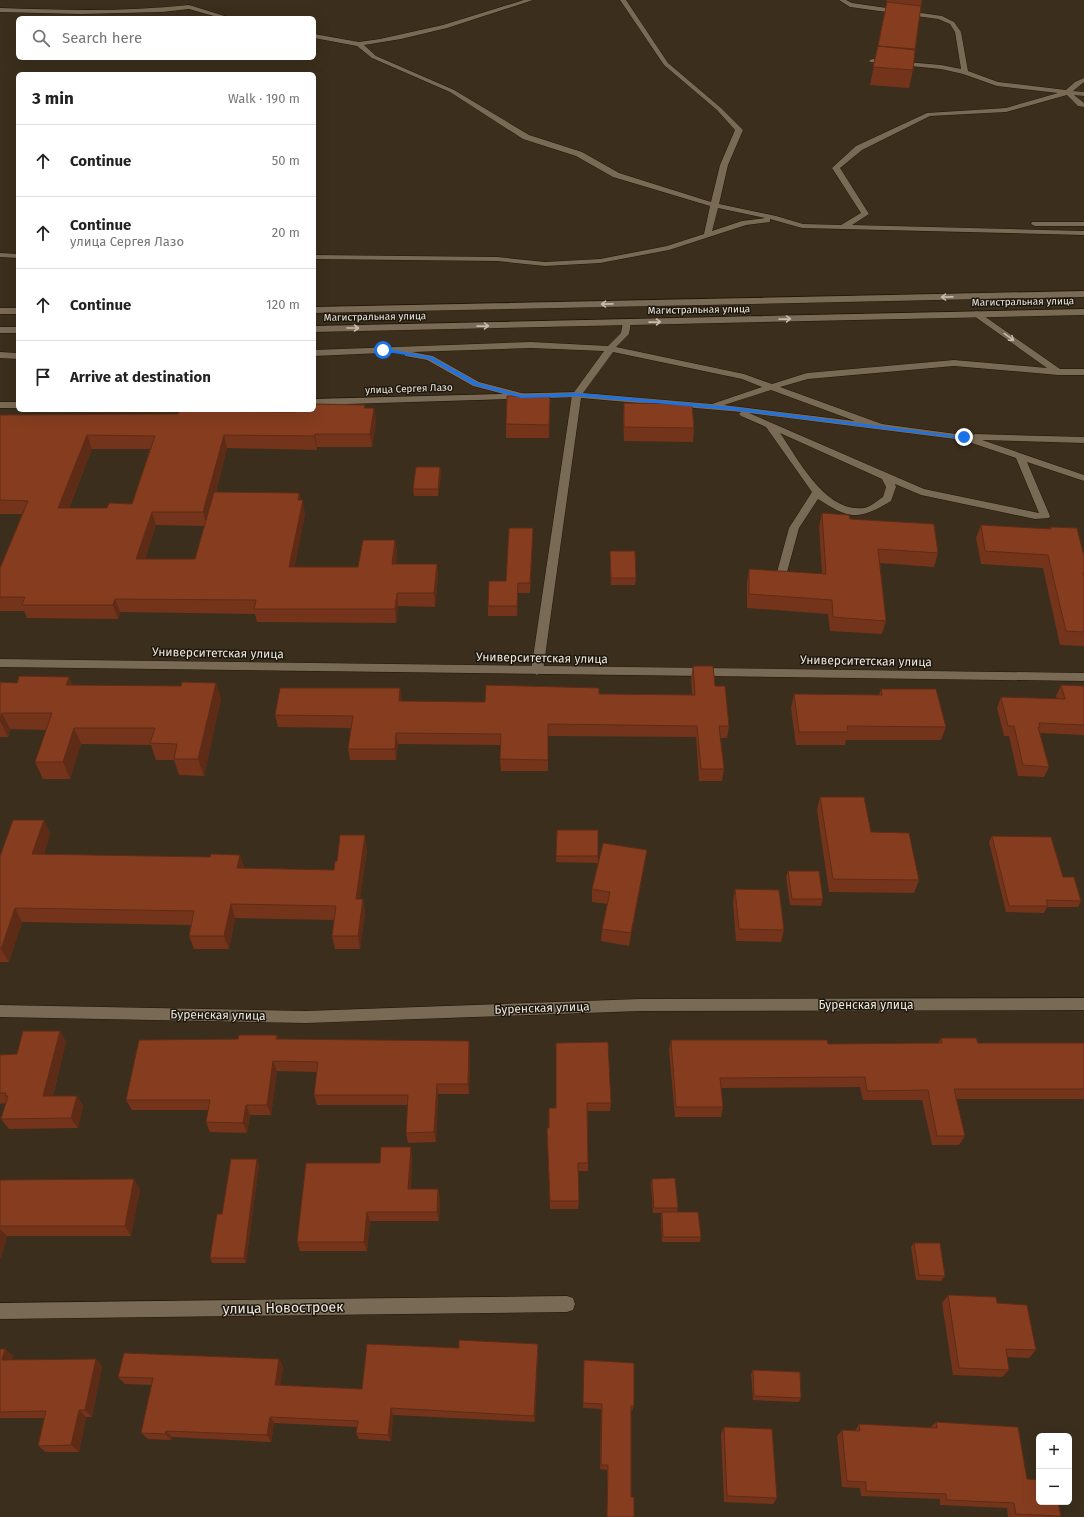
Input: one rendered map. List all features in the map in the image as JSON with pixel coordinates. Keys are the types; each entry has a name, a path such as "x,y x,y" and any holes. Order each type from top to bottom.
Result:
{"street":[{"path":"316,36 359,44 382,42 489,14 530,0"},
{"path":"842,0 850,5 940,17 952,23 958,32 965,72"},
{"path":"626,2 666,64 719,109 739,130 724,165 708,236"},
{"path":"0,10 140,11 162,10 189,6 222,16"},
{"path":"359,44 374,57 400,66 452,91 526,137 579,154 616,175 714,205 776,218 802,226 874,229 1084,233"},
{"path":"872,61 941,67 965,72 997,84 1084,94"},
{"path":"840,228 865,214 836,168 859,148 929,114 1006,110 1068,92 1077,83 1084,80"},
{"path":"1068,92 1080,105 1084,106"},
{"path":"316,257 497,259 553,264 600,261 668,248 745,223 776,218"},
{"path":"874,229 915,224 1084,224"},
{"path":"0,255 16,256"},
{"name":"Магистральная улица","path":"316,310 1084,294"},
{"path":"0,311 16,311"},
{"name":"Магистральная улица","path":"316,329 1084,312"},
{"path":"977,314 1058,372"},
{"path":"537,671 577,395 611,349 625,334 628,322"},
{"path":"0,330 16,330"},
{"path":"316,353 532,345 611,349 744,377 879,426 964,437 1084,440"},
{"path":"383,350 430,358 476,384 522,396"},
{"path":"0,355 16,356"},
{"path":"709,406 806,376 954,363 1058,372 1084,372"},
{"name":"улица Сергея Лазо","path":"316,402 577,395 732,408 879,426"},
{"path":"0,405 16,405"},
{"path":"732,408 921,492 1035,516 1045,516 1020,456"},
{"path":"768,424 820,496 844,511 867,511 887,499 891,487 886,476"},
{"path":"964,437 1084,478"},
{"path":"782,572 794,528 817,492"},
{"name":"Университетская улица","path":"0,663 1084,677"},
{"name":"Буренская улица","path":"0,1011 306,1017 640,1005 1084,1004"},
{"name":"улица Новостроек","path":"0,1311 567,1304"}],"building":[{"path":"887,2 921,6 915,49 878,46"},
{"path":"878,46 915,50 913,70 873,67"},
{"path":"507,396 550,396 549,425 506,424"},
{"path":"624,403 692,404 694,428 624,427"},
{"path":"316,404 365,405 364,408 374,408 370,434 315,434 314,436 224,435 203,512 152,512 136,559 195,559 214,492 299,493 298,500 303,500 289,567 358,567 363,540 395,540 392,564 437,564 434,593 397,593 395,609 254,609 256,600 115,599 113,605 22,605 25,597 0,597 0,566 28,501 0,500 0,415 178,414 179,412 316,412","holes":["87,435 155,436 132,504 109,503 107,508 58,508"]},
{"path":"416,467 440,467 438,489 413,489"},
{"path":"822,513 849,515 850,519 934,524 938,553 878,549 886,621 833,617 832,600 749,594 749,569 826,574"},
{"path":"981,525 1051,529 1051,527 1077,528 1084,556 1084,632 1066,631 1048,555 985,551"},
{"path":"509,528 533,528 530,583 518,583 517,606 488,606 489,581 506,581"},
{"path":"610,551 635,551 636,578 611,578"},
{"path":"693,666 713,666 715,686 725,686 729,726 719,726 724,769 701,769 697,726 548,724 548,760 500,759 501,734 396,733 395,749 348,749 353,716 275,715 280,688 400,688 399,701 485,702 486,685 599,688 599,694 695,695"},
{"path":"19,676 69,677 66,685 181,686 182,682 216,683 198,759 174,759 177,744 150,743 155,728 74,728 63,762 35,762 52,713 2,713 0,719 0,682 17,683"},
{"path":"1061,685 1084,686 1084,725 1039,723 1040,727 1038,727 1049,767 1023,765 1014,726 1008,726 1001,697 1065,699"},
{"path":"881,689 936,689 946,727 847,726 848,732 799,732 794,694 882,695"},
{"path":"820,797 864,797 871,832 909,833 919,880 833,879"},
{"path":"13,820 44,820 32,854 210,857 211,854 240,855 237,868 334,870 335,861 337,861 340,835 365,835 356,899 363,899 358,936 332,936 336,906 231,904 224,936 189,936 194,911 15,908 0,949 0,856"},
{"path":"557,830 598,830 598,856 556,856"},
{"path":"992,836 1051,837 1063,877 1074,877 1081,901 1046,900 1048,906 1009,906"},
{"path":"603,843 647,850 631,933 602,929 610,892 592,889"},
{"path":"788,871 819,871 823,899 792,899"},
{"path":"735,889 779,890 784,930 739,929"},
{"path":"23,1031 60,1031 43,1096 77,1096 71,1118 1,1119 8,1096 5,1096 6,1093 0,1093 0,1055 17,1054"},
{"path":"239,1035 277,1035 276,1039 469,1041 468,1084 437,1084 434,1132 406,1133 408,1095 314,1095 318,1062 273,1061 267,1105 246,1105 243,1123 206,1122 210,1100 126,1100 139,1040 238,1039"},
{"path":"941,1038 976,1038 978,1043 1084,1043 1084,1089 954,1089 965,1136 937,1136 928,1090 867,1091 865,1077 720,1078 723,1107 676,1107 671,1040 827,1040 828,1044 942,1043"},
{"path":"608,1042 611,1103 587,1103 588,1163 578,1163 579,1201 550,1201 547,1128 549,1128 549,1108 556,1108 556,1043"},
{"path":"381,1147 411,1147 408,1189 438,1189 437,1212 367,1212 364,1242 297,1242 306,1163 380,1163"},
{"path":"231,1159 257,1159 244,1258 210,1258 217,1214 222,1214"},
{"path":"675,1178 678,1208 654,1208 652,1179"},
{"path":"134,1179 125,1226 0,1226 0,1180"},
{"path":"662,1212 698,1212 701,1237 663,1237"},
{"path":"914,1243 940,1243 945,1276 919,1275"},
{"path":"948,1295 996,1297 997,1303 1027,1305 1036,1350 1006,1349 1009,1370 959,1368"},
{"path":"459,1340 538,1344 534,1416 391,1408 388,1435 356,1433 358,1421 270,1417 267,1435 166,1431 165,1434 141,1433 153,1378 118,1377 124,1353 279,1359 275,1385 362,1389 367,1344 459,1348"},
{"path":"0,1349 5,1349 2,1360 96,1359 85,1410 79,1410 71,1445 38,1446 46,1411 0,1412"},
{"path":"584,1360 634,1363 634,1406 631,1406 631,1497 634,1497 634,1517 607,1517 608,1465 601,1465 602,1404 583,1403"},
{"path":"753,1370 800,1372 801,1398 754,1396"},
{"path":"936,1422 1018,1427 1027,1479 1036,1480 1036,1505 1059,1505 1061,1516 1016,1514 1014,1503 947,1500 946,1494 866,1491 866,1482 847,1481 842,1430 860,1431 859,1424 937,1428"},
{"path":"724,1427 772,1429 777,1498 727,1496"}],"route":[{"path":"383,350 430,358 476,384 522,396 577,395 732,408 964,437"}]}
